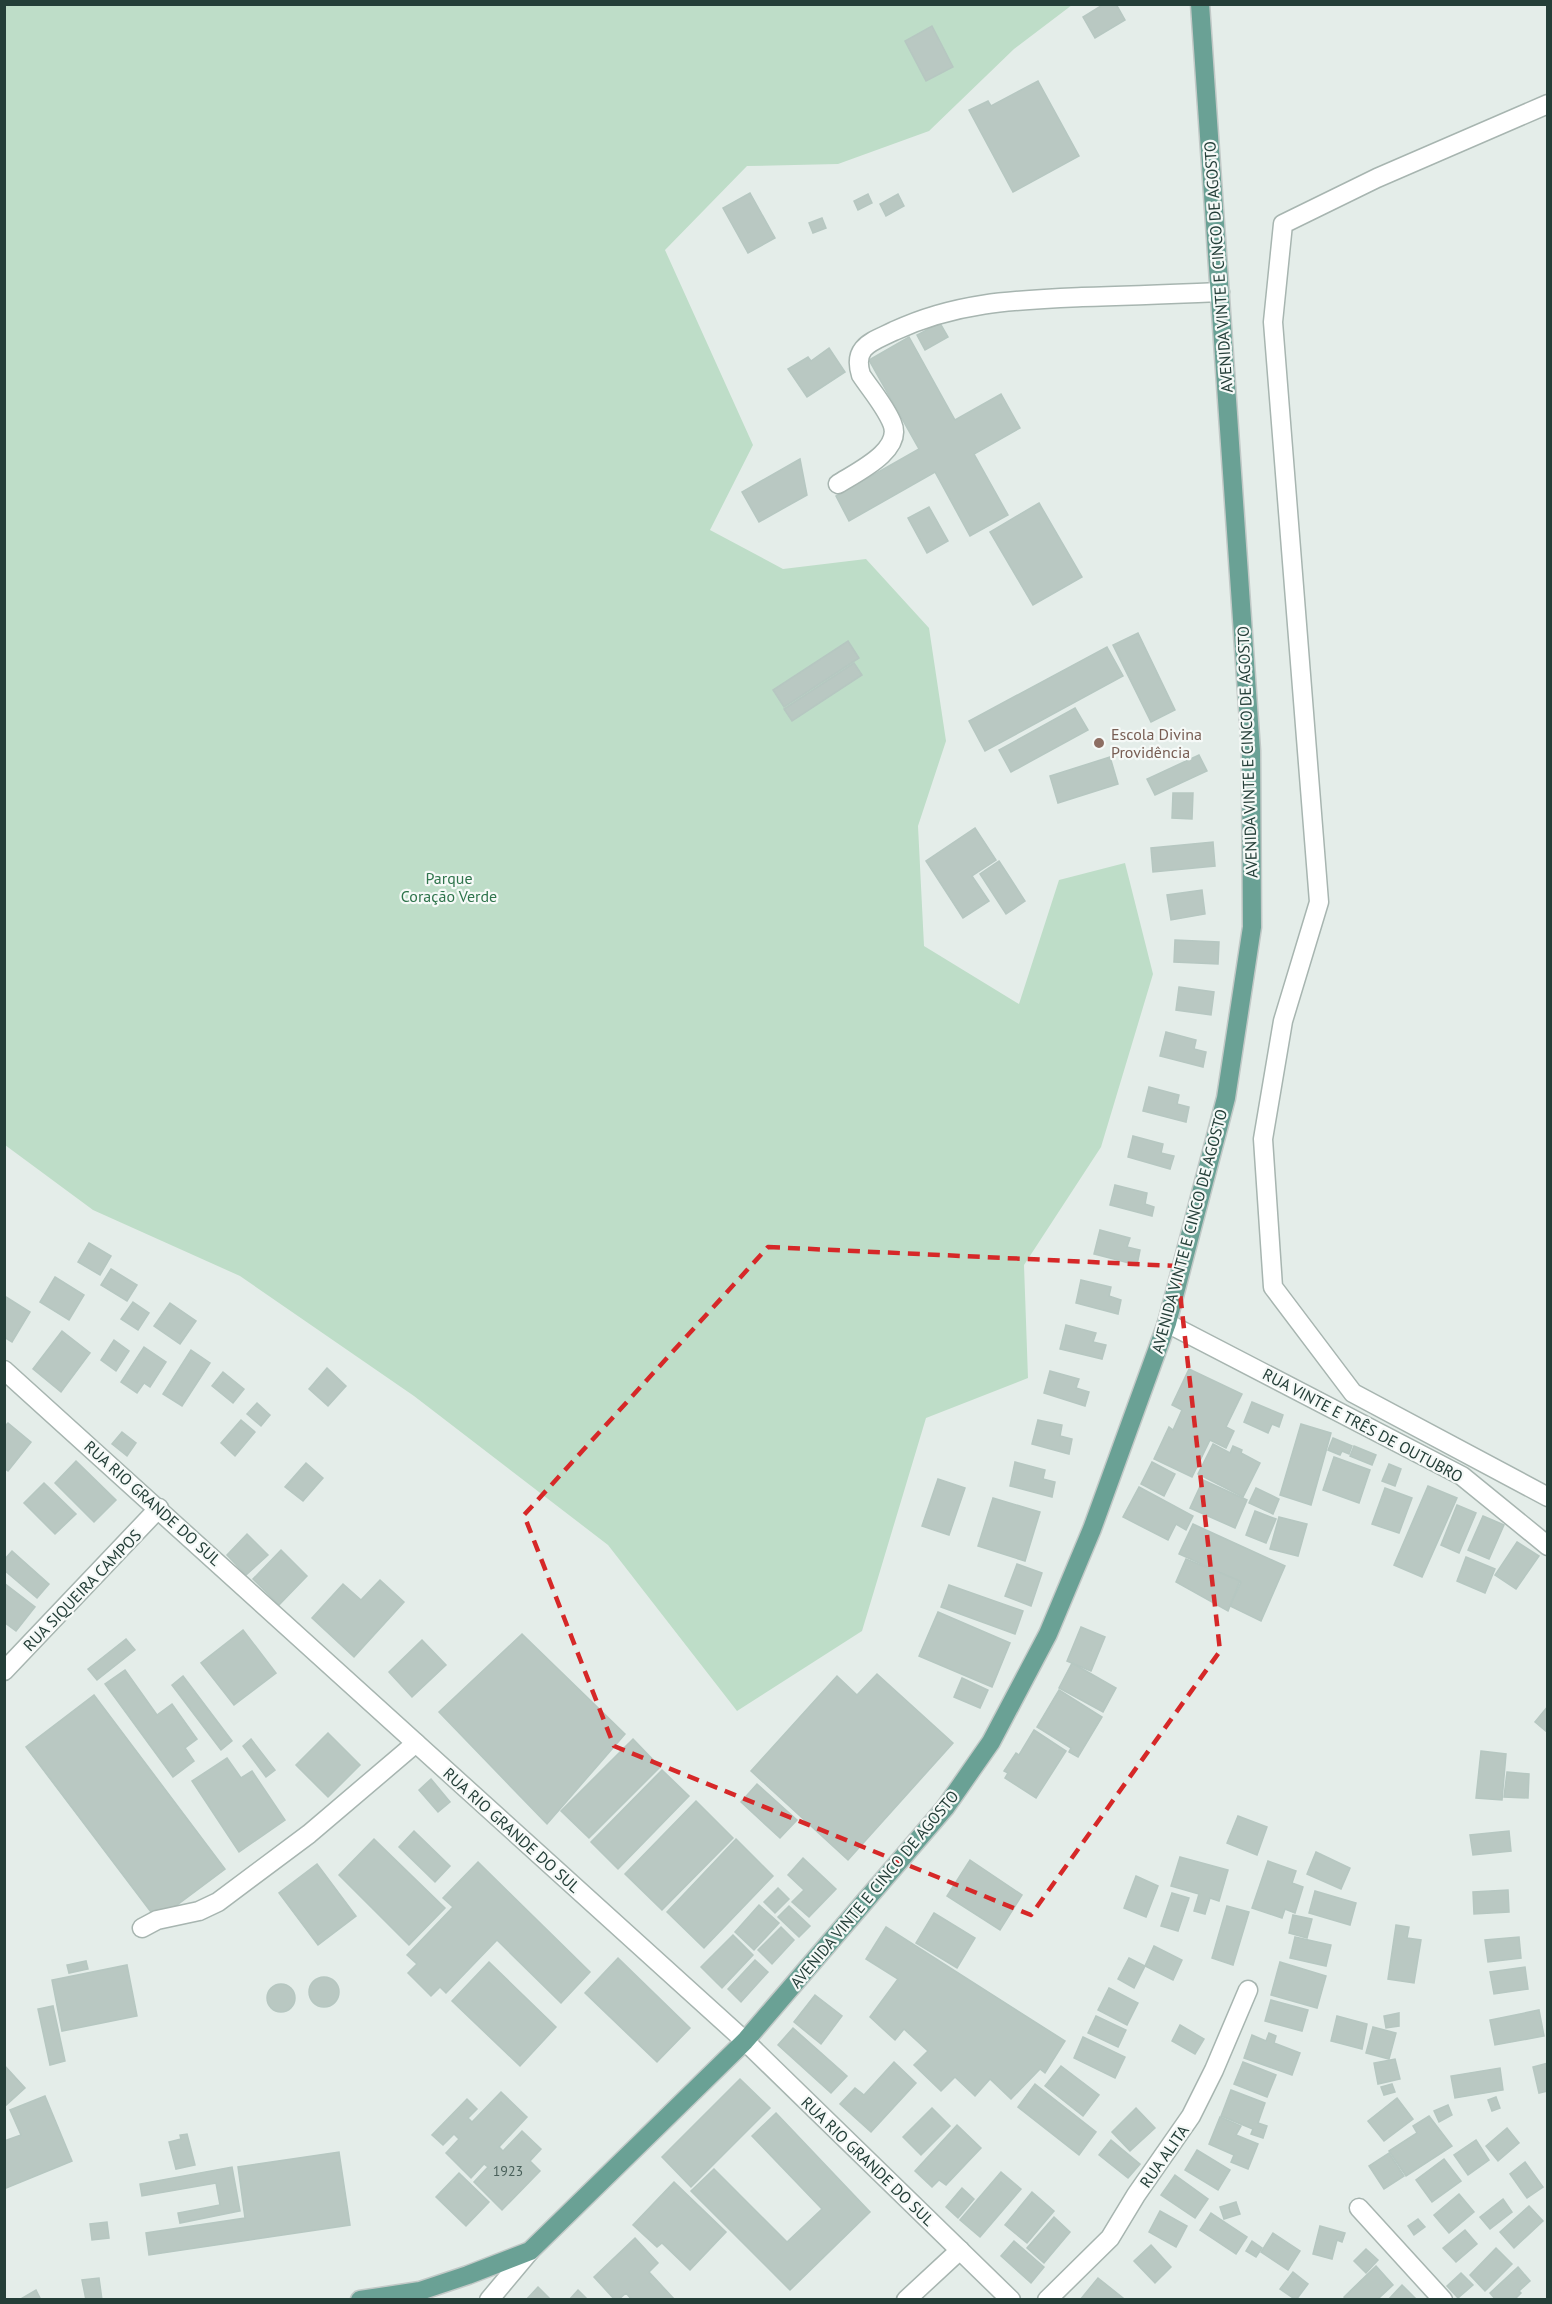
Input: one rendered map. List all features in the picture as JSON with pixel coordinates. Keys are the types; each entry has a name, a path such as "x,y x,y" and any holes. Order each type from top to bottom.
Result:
{"main road":[{"name":"AVENIDA VINTE E CINCO DE AGOSTO","path":"360,2300 420,2291 468,2276 530,2251 745,2041 945,1808 991,1742 1048,1634 1088,1540 1167,1323 1226,1098 1252,927 1251,751 1200,4"}],"street":[{"path":"1548,104 1377,178 1283,224 1273,322 1319,902 1283,1021 1263,1139 1273,1287 1353,1393 1548,1497"},
{"path":"838,484 885,452 894,437 892,423 861,375 859,368 861,352 875,339 937,313 994,302 1220,292"},
{"name":"RUA VINTE E TRÊS DE OUTUBRO","path":"1167,1323 1462,1476 1548,1546"},
{"name":"RUA RIO GRANDE DO SUL","path":"4,1370 745,2041 1011,2300"},
{"name":"RUA SIQUEIRA CAMPOS","path":"4,1671 159,1508"},
{"path":"142,1928 157,1920 199,1911 218,1902 309,1834 416,1743"},
{"name":"RUA ALITA","path":"1047,2300 1110,2238 1136,2195 1191,2116 1214,2070 1248,1990"},
{"path":"1359,2208 1443,2300"},
{"path":"906,2300 960,2250"},
{"path":"489,2300 530,2251"}],"highlighted area":[{"path":"768,1247 1177,1266 1220,1651 1031,1915 614,1746 524,1515"}],"green space":[{"name":"Parque Coração Verde","path":"5,5 1072,5 1014,49 929,131 838,164 747,166 665,250 753,445 710,530 783,569 866,559 929,628 946,741 918,826 924,946 1019,1004 1059,880 1125,863 1153,974 1101,1147 1024,1265 1028,1378 926,1418 862,1631 737,1711 608,1545 414,1396 240,1276 93,1210 5,1145"}],"building":[{"path":"1104,4 1116,4 1125,20 1095,38 1083,17"},
{"path":"932,26 953,67 926,81 905,41"},
{"path":"1038,81 1079,156 1013,192 969,110 988,101 991,106"},
{"path":"750,193 775,238 748,253 723,208"},
{"path":"868,194 872,203 858,210 854,201"},
{"path":"898,194 904,206 886,216 880,204"},
{"path":"822,218 826,228 813,233 809,223"},
{"path":"940,323 948,337 925,350 917,335"},
{"path":"909,337 955,420 1001,394 1020,428 974,454 1008,515 970,536 935,472 849,521 836,496 919,449 869,360"},
{"path":"829,348 845,372 807,397 788,369 808,357 811,361"},
{"path":"800,459 807,495 759,522 742,492"},
{"path":"1039,503 1082,577 1033,605 990,532"},
{"path":"929,507 948,541 927,553 908,518"},
{"path":"1138,633 1175,710 1151,722 1113,645"},
{"path":"848,641 859,658 784,707 773,690"},
{"path":"1107,647 1123,676 985,751 969,721"},
{"path":"854,663 862,675 792,721 784,709"},
{"path":"1075,708 1088,730 1011,772 999,750"},
{"path":"1199,755 1207,771 1155,795 1147,779"},
{"path":"1110,757 1118,784 1058,803 1050,776"},
{"path":"1173,793 1193,793 1192,819 1172,818"},
{"path":"975,828 996,860 972,876 989,901 963,918 926,861"},
{"path":"1213,842 1215,866 1153,872 1151,848"},
{"path":"999,861 1025,901 1006,914 980,874"},
{"path":"1202,890 1205,914 1171,920 1167,895"},
{"path":"1175,940 1219,942 1218,964 1174,962"},
{"path":"1179,987 1214,992 1211,1015 1176,1010"},
{"path":"1166,1032 1196,1040 1194,1049 1206,1052 1203,1067 1160,1056"},
{"path":"1149,1087 1179,1095 1177,1104 1189,1107 1186,1122 1143,1111"},
{"path":"1133,1136 1163,1144 1161,1153 1174,1156 1170,1169 1128,1157"},
{"path":"1115,1185 1147,1193 1145,1204 1154,1207 1152,1216 1110,1205"},
{"path":"1100,1230 1130,1238 1127,1247 1140,1250 1137,1265 1094,1254"},
{"path":"89,1243 111,1256 100,1275 78,1262"},
{"path":"111,1269 137,1285 127,1301 101,1285"},
{"path":"55,1277 84,1295 69,1320 40,1302"},
{"path":"1081,1280 1111,1287 1109,1296 1121,1300 1118,1314 1076,1303"},
{"path":"6,1297 30,1312 12,1342 4,1337"},
{"path":"133,1302 149,1313 138,1330 121,1319"},
{"path":"170,1303 196,1321 180,1344 154,1326"},
{"path":"1066,1325 1096,1333 1093,1342 1106,1345 1102,1359 1060,1349"},
{"path":"62,1331 90,1353 61,1392 33,1369"},
{"path":"114,1340 129,1351 116,1371 101,1360"},
{"path":"144,1347 166,1362 150,1387 144,1383 137,1393 121,1382"},
{"path":"191,1350 210,1363 182,1406 163,1394"},
{"path":"327,1368 346,1386 328,1406 309,1389"},
{"path":"1189,1369 1242,1394 1226,1427 1234,1431 1226,1448 1210,1440 1192,1477 1154,1459 1169,1427 1173,1430 1182,1410 1172,1405"},
{"path":"1050,1371 1079,1379 1076,1388 1089,1392 1085,1406 1044,1393"},
{"path":"223,1372 244,1389 233,1403 212,1386"},
{"path":"1252,1402 1283,1415 1279,1427 1272,1424 1268,1433 1244,1422"},
{"path":"257,1403 270,1415 261,1426 247,1414"},
{"path":"241,1420 255,1432 235,1456 221,1443"},
{"path":"1038,1420 1062,1425 1060,1436 1072,1439 1069,1454 1032,1444"},
{"path":"8,1423 31,1442 8,1471 4,1468 4,1427"},
{"path":"1301,1424 1331,1433 1311,1505 1280,1495"},
{"path":"122,1432 136,1443 127,1456 112,1444"},
{"path":"1333,1438 1352,1446 1349,1454 1342,1451 1340,1455 1328,1450"},
{"path":"1213,1444 1230,1453 1233,1446 1260,1463 1243,1497 1198,1474"},
{"path":"1354,1446 1376,1455 1372,1465 1350,1456"},
{"path":"1334,1457 1370,1470 1359,1503 1323,1490"},
{"path":"76,1461 116,1500 94,1522 55,1483"},
{"path":"1015,1462 1045,1470 1043,1479 1055,1482 1052,1497 1010,1486"},
{"path":"1152,1462 1175,1474 1164,1496 1141,1484"},
{"path":"306,1463 323,1478 303,1501 285,1487"},
{"path":"1389,1464 1401,1469 1395,1486 1382,1481"},
{"path":"938,1479 965,1488 949,1535 922,1526"},
{"path":"1203,1480 1247,1500 1235,1528 1190,1508"},
{"path":"44,1483 76,1514 55,1534 24,1503"},
{"path":"1428,1486 1457,1498 1422,1577 1394,1565"},
{"path":"1139,1487 1193,1516 1186,1530 1176,1524 1168,1540 1123,1517"},
{"path":"1256,1488 1279,1499 1273,1514 1249,1503"},
{"path":"1385,1488 1412,1498 1399,1533 1372,1524"},
{"path":"993,1498 1040,1512 1025,1561 978,1546"},
{"path":"1457,1505 1476,1513 1459,1553 1441,1545"},
{"path":"1255,1511 1276,1519 1266,1543 1246,1535"},
{"path":"1483,1516 1504,1525 1489,1559 1468,1550"},
{"path":"1279,1517 1307,1524 1298,1556 1270,1549"},
{"path":"1193,1524 1285,1566 1261,1621 1230,1606 1241,1582 1179,1554"},
{"path":"247,1534 268,1555 246,1575 227,1555"},
{"path":"1517,1542 1539,1556 1516,1589 1495,1575"},
{"path":"281,1550 307,1576 279,1605 253,1579"},
{"path":"12,1551 49,1584 37,1598 4,1570 4,1560"},
{"path":"1466,1557 1495,1569 1485,1593 1457,1581"},
{"path":"1186,1559 1240,1581 1228,1611 1176,1582"},
{"path":"1017,1564 1042,1573 1031,1606 1005,1596"},
{"path":"380,1580 404,1602 354,1657 312,1618 343,1584 361,1600"},
{"path":"4,1583 35,1607 16,1631 4,1622"},
{"path":"949,1585 1023,1611 1015,1634 941,1607"},
{"path":"938,1612 1010,1643 992,1687 919,1656"},
{"path":"1081,1627 1105,1637 1091,1671 1067,1661"},
{"path":"243,1630 276,1673 234,1705 201,1663"},
{"path":"522,1634 625,1734 547,1824 439,1712"},
{"path":"126,1639 135,1650 97,1680 88,1669"},
{"path":"422,1640 446,1665 412,1697 389,1672"},
{"path":"1072,1663 1116,1688 1103,1712 1059,1688"},
{"path":"125,1670 157,1715 172,1704 197,1739 185,1748 194,1761 173,1777 105,1684"},
{"path":"877,1674 953,1743 848,1860 751,1771 837,1676 857,1695"},
{"path":"183,1676 232,1741 221,1750 172,1685"},
{"path":"962,1678 988,1690 980,1708 954,1697"},
{"path":"1059,1690 1102,1717 1078,1757 1069,1752 1071,1748 1037,1727"},
{"path":"94,1695 225,1869 157,1920 26,1747"},
{"path":"1548,1706 1548,1733 1535,1722"},
{"path":"1034,1730 1066,1751 1036,1798 1005,1778 1008,1773 1004,1771 1016,1753 1019,1755"},
{"path":"328,1733 360,1765 328,1797 296,1765"},
{"path":"251,1739 275,1770 266,1777 243,1746"},
{"path":"633,1739 660,1767 589,1838 561,1811"},
{"path":"1481,1751 1506,1754 1502,1800 1476,1798"},
{"path":"227,1758 241,1778 252,1771 285,1820 239,1852 192,1781"},
{"path":"662,1770 689,1796 618,1869 591,1842"},
{"path":"1507,1772 1529,1774 1528,1798 1504,1797"},
{"path":"431,1779 450,1802 438,1812 419,1790"},
{"path":"757,1784 797,1820 780,1838 741,1802"},
{"path":"696,1801 733,1838 662,1910 625,1874"},
{"path":"1238,1816 1267,1827 1257,1855 1227,1843"},
{"path":"414,1831 450,1866 435,1882 399,1847"},
{"path":"1509,1831 1511,1851 1473,1855 1470,1835"},
{"path":"374,1839 445,1908 409,1945 339,1875"},
{"path":"736,1839 773,1876 704,1948 667,1912"},
{"path":"1316,1852 1350,1868 1341,1889 1307,1874"},
{"path":"1180,1857 1228,1870 1219,1901 1210,1898 1205,1914 1194,1911 1199,1894 1171,1886"},
{"path":"803,1858 836,1889 809,1917 792,1902 804,1890 788,1875"},
{"path":"970,1860 1022,1895 1000,1930 947,1896"},
{"path":"1268,1861 1296,1871 1292,1883 1303,1887 1295,1913 1285,1909 1282,1918 1252,1908"},
{"path":"478,1862 590,1972 561,2003 497,1940 446,1993 440,1987 431,1996 408,1973 417,1964 407,1955 453,1907 443,1898"},
{"path":"317,1864 356,1916 318,1945 279,1893"},
{"path":"1136,1876 1158,1886 1146,1917 1124,1908"},
{"path":"778,1888 789,1899 775,1913 764,1902"},
{"path":"1508,1890 1509,1912 1474,1914 1473,1892"},
{"path":"1315,1891 1356,1903 1350,1925 1309,1913"},
{"path":"1172,1893 1189,1898 1178,1931 1161,1926"},
{"path":"759,1905 779,1923 754,1950 735,1932"},
{"path":"789,1906 810,1926 799,1937 778,1917"},
{"path":"1227,1906 1249,1912 1233,1965 1212,1958"},
{"path":"934,1913 975,1938 957,1968 916,1943"},
{"path":"1293,1915 1312,1919 1307,1938 1289,1933"},
{"path":"1396,1925 1409,1927 1407,1938 1421,1940 1414,1983 1388,1979"},
{"path":"781,1927 794,1940 772,1964 758,1950"},
{"path":"886,1927 1065,2041 1045,2073 1040,2069 1011,2099 990,2079 975,2096 955,2077 941,2091 914,2065 928,2051 904,2029 895,2040 870,2017 898,1979 866,1959"},
{"path":"733,1935 753,1955 722,1988 701,1967"},
{"path":"1295,1937 1331,1945 1326,1966 1290,1958"},
{"path":"1519,1937 1521,1958 1488,1962 1485,1940"},
{"path":"1154,1946 1182,1960 1173,1980 1145,1966"},
{"path":"618,1958 690,2028 657,2062 585,1993"},
{"path":"1129,1958 1145,1966 1134,1988 1118,1979"},
{"path":"755,1960 768,1972 741,2002 728,1989"},
{"path":"86,1961 88,1969 69,1973 67,1965"},
{"path":"489,1962 556,2027 520,2066 452,2001"},
{"path":"1280,1962 1326,1976 1317,2008 1271,1995"},
{"path":"127,1965 137,2016 62,2031 52,1980"},
{"path":"1525,1967 1528,1989 1494,1994 1490,1972"},
{"path":"324,1977 330,1978 338,1986 338,1998 330,2006 324,2007 318,2006 310,1998 309,1992 310,1986 318,1978"},
{"path":"281,1984 291,1988 295,1998 291,2008 281,2012 271,2008 267,1998 271,1988"},
{"path":"1109,1988 1138,2003 1127,2025 1098,2010"},
{"path":"815,1995 842,2016 821,2044 794,2022"},
{"path":"1271,2000 1308,2010 1302,2031 1265,2021"},
{"path":"53,2006 65,2061 50,2065 38,2009"},
{"path":"1539,2010 1544,2036 1495,2045 1490,2020"},
{"path":"1399,2013 1399,2026 1386,2028 1384,2016"},
{"path":"1096,2016 1126,2030 1118,2047 1088,2033"},
{"path":"1337,2016 1367,2024 1362,2049 1331,2041"},
{"path":"1180,2025 1204,2039 1195,2054 1172,2041"},
{"path":"1373,2027 1396,2033 1389,2059 1366,2053"},
{"path":"793,2028 847,2076 831,2093 778,2045"},
{"path":"1269,2033 1276,2036 1274,2043 1300,2053 1292,2075 1244,2058 1252,2035 1266,2041"},
{"path":"1083,2037 1125,2057 1115,2078 1074,2058"},
{"path":"1395,2059 1400,2079 1378,2084 1374,2063"},
{"path":"894,2062 916,2083 871,2132 840,2104 855,2088 864,2095"},
{"path":"1243,2062 1276,2075 1267,2097 1234,2084"},
{"path":"1548,2063 1548,2091 1539,2093 1533,2067"},
{"path":"4,2065 25,2088 4,2107"},
{"path":"1061,2066 1099,2095 1083,2116 1045,2086"},
{"path":"1500,2068 1503,2090 1455,2098 1451,2076"},
{"path":"740,2079 770,2108 691,2187 662,2157"},
{"path":"1035,2084 1096,2132 1079,2155 1018,2107"},
{"path":"1392,2084 1395,2092 1384,2095 1381,2087"},
{"path":"1231,2090 1265,2103 1258,2123 1267,2126 1263,2138 1251,2134 1253,2129 1221,2116"},
{"path":"501,2092 527,2117 499,2147 503,2151 522,2131 541,2149 530,2161 540,2171 502,2210 474,2182 488,2167 484,2164 471,2178 446,2153 459,2139 454,2134 443,2145 432,2135 467,2099 477,2109 468,2118 472,2122"},
{"path":"45,2096 72,2161 4,2189 4,2141 21,2135 10,2110"},
{"path":"1496,2097 1500,2108 1492,2111 1488,2100"},
{"path":"1397,2098 1413,2119 1384,2141 1368,2121"},
{"path":"1448,2105 1452,2115 1439,2122 1434,2111"},
{"path":"932,2108 950,2126 921,2155 903,2137"},
{"path":"1136,2108 1155,2128 1130,2151 1112,2132"},
{"path":"776,2113 870,2212 790,2290 691,2191 714,2169 787,2242 822,2209 752,2136"},
{"path":"1429,2116 1452,2146 1406,2176 1389,2151 1417,2133 1413,2126"},
{"path":"1220,2117 1241,2126 1236,2135 1258,2144 1248,2169 1231,2162 1234,2155 1209,2144"},
{"path":"957,2125 981,2148 946,2185 939,2180 932,2187 915,2171"},
{"path":"1507,2128 1519,2143 1498,2161 1486,2146"},
{"path":"187,2134 195,2165 176,2169 169,2142 181,2139 180,2135"},
{"path":"1111,2140 1140,2164 1128,2178 1099,2155"},
{"path":"1476,2140 1489,2160 1468,2175 1454,2155"},
{"path":"1197,2150 1230,2170 1218,2190 1185,2170"},
{"path":"339,2152 350,2225 149,2255 146,2233 245,2218 238,2167"},
{"path":"1389,2153 1404,2176 1384,2189 1369,2166"},
{"path":"1444,2159 1461,2181 1432,2202 1416,2180"},
{"path":"1525,2162 1543,2187 1527,2198 1510,2174"},
{"path":"232,2167 240,2211 180,2223 178,2213 220,2205 216,2183 142,2196 140,2184"},
{"path":"1001,2172 1021,2189 980,2237 960,2220"},
{"path":"459,2173 489,2202 466,2226 436,2197"},
{"path":"1175,2175 1208,2199 1195,2218 1161,2195"},
{"path":"674,2182 726,2232 690,2270 662,2243 657,2247 633,2225"},
{"path":"962,2188 974,2199 958,2218 946,2207"},
{"path":"1032,2192 1054,2211 1027,2243 1005,2225"},
{"path":"1459,2194 1474,2212 1449,2233 1434,2215"},
{"path":"1503,2199 1512,2212 1490,2229 1480,2217"},
{"path":"1236,2202 1240,2214 1224,2219 1220,2207"},
{"path":"1529,2206 1543,2221 1514,2248 1500,2232"},
{"path":"1160,2211 1187,2226 1176,2247 1149,2232"},
{"path":"1211,2213 1247,2237 1236,2254 1200,2230"},
{"path":"1054,2217 1070,2232 1044,2263 1027,2248"},
{"path":"1418,2219 1425,2227 1414,2235 1408,2226"},
{"path":"107,2222 109,2238 92,2240 90,2224"},
{"path":"1320,2226 1345,2233 1342,2242 1337,2240 1332,2259 1313,2254"},
{"path":"1465,2230 1477,2244 1456,2262 1443,2248"},
{"path":"1273,2233 1300,2251 1288,2270 1261,2252"},
{"path":"635,2238 658,2263 649,2272 675,2300 632,2300 626,2293 615,2300 594,2277"},
{"path":"1014,2241 1044,2267 1031,2283 1001,2256"},
{"path":"1252,2241 1262,2248 1256,2257 1246,2251"},
{"path":"1151,2245 1171,2267 1155,2283 1134,2261"},
{"path":"1496,2248 1512,2264 1485,2291 1470,2275"},
{"path":"1366,2249 1378,2260 1366,2273 1354,2261"},
{"path":"1376,2266 1393,2285 1379,2298 1381,2300 1346,2300 1344,2297"},
{"path":"1518,2267 1530,2281 1519,2291 1521,2293 1514,2300 1496,2300 1490,2293"},
{"path":"1293,2272 1308,2284 1296,2300 1280,2289"},
{"path":"1461,2273 1473,2285 1458,2298 1447,2286"},
{"path":"99,2278 102,2300 86,2300 82,2280"},
{"path":"1098,2278 1123,2298 1122,2300 1080,2300"},
{"path":"1402,2285 1417,2300 1388,2300"},
{"path":"538,2287 551,2300 526,2300"},
{"path":"36,2290 41,2300 19,2300"},
{"path":"578,2290 588,2300 569,2300"}],"place":[{"name":"Escola Divina Providência","path":"1099,743"}]}
